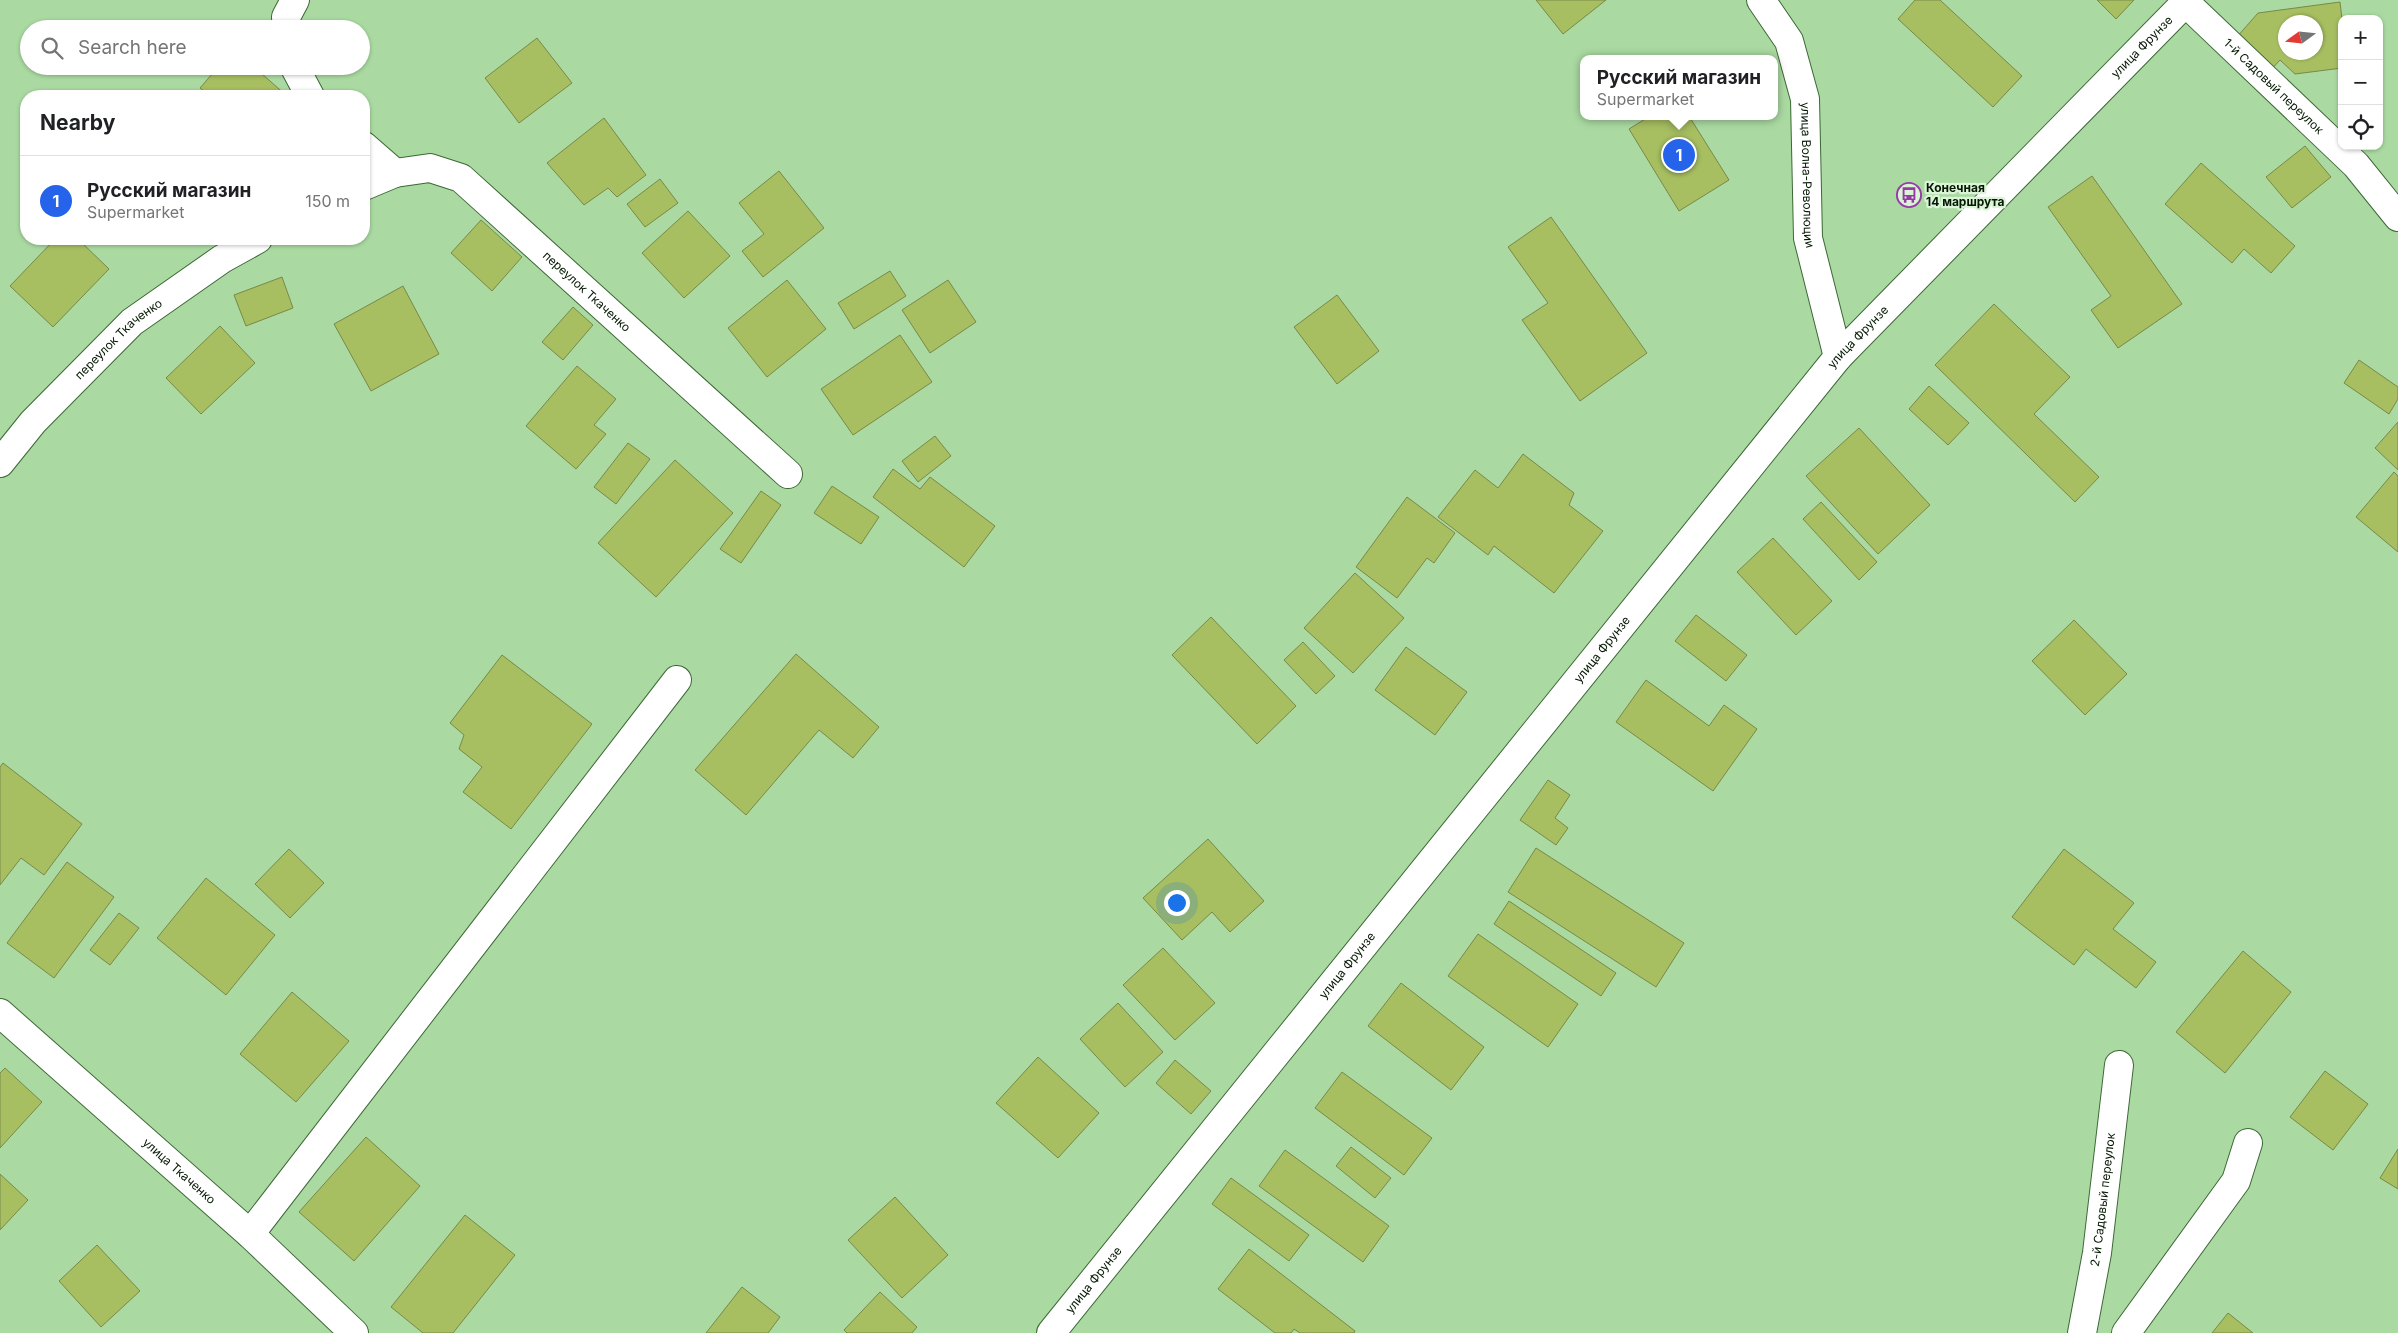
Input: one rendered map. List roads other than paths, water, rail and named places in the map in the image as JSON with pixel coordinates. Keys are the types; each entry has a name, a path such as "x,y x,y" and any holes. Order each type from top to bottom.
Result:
{"street":[{"path":"286,20 295,0"},
{"name":"улица Волна-Революции","path":"1761,0 1789,42 1805,99 1808,238 1838,357"},
{"name":"улица Фрунзе","path":"1051,1333 1838,357 2187,2"},
{"name":"1-й Садовый переулок","path":"2187,2 2356,165 2398,217"},
{"path":"299,75 307,90"},
{"path":"370,151 395,174"},
{"name":"переулок Ткаченко","path":"370,184 395,174 430,168 461,178 788,474"},
{"name":"переулок Ткаченко","path":"0,463 33,422 132,322 222,259 247,245"},
{"path":"250,1234 677,680"},
{"name":"улица Ткаченко","path":"0,1013 250,1234 354,1333"},
{"name":"2-й Садовый переулок","path":"2082,1333 2097,1253 2119,1065"},
{"path":"2126,1333 2236,1181 2248,1143"}],"place":[{"name":"Русский магазин","path":"1679,155"},
{"name":"Конечная 14 маршрута","path":"1909,195"}]}
